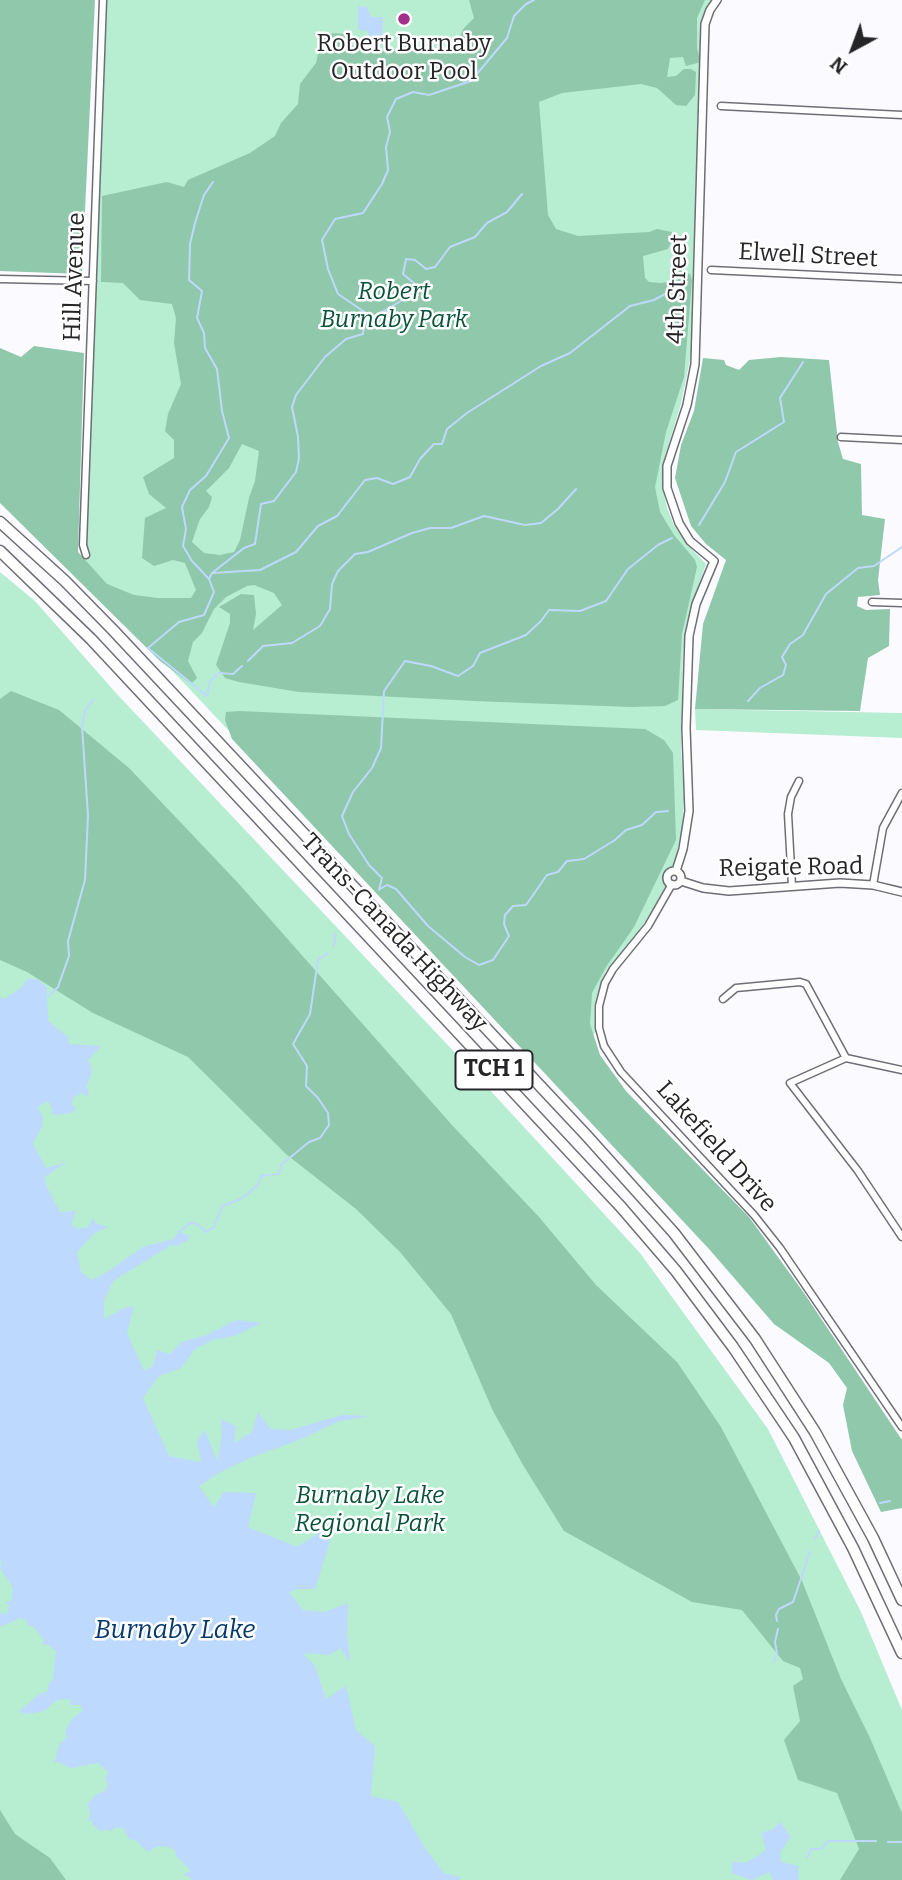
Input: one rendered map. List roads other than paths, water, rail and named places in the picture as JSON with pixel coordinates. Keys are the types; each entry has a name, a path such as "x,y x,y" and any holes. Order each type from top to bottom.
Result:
{"highway":[{"name":"Trans-Canada Highway","path":"0,522 65,581 113,630 587,1136 674,1233 755,1339 815,1432 867,1526 902,1600"},
{"name":"Trans-Canada Highway","path":"0,551 91,639 603,1187 676,1271 733,1347 794,1438 853,1548 902,1653"}],"street":[{"name":"Hill Avenue","path":"86,555 83,545 92,360 103,0"},
{"name":"4th Street","path":"676,872 686,837 690,794 686,738 690,636 696,604 714,561 691,541 679,523 670,500 667,476 669,457 687,405 695,364 705,24 717,0"},
{"path":"721,106 902,116"},
{"name":"Elwell Street","path":"712,270 902,279"},
{"path":"0,279 93,281"},
{"path":"841,437 902,440"},
{"path":"872,602 902,603"},
{"path":"792,886 788,814 791,797 799,781"},
{"path":"873,885 883,828 902,793"},
{"path":"676,872 681,875 681,881 672,884 668,876 676,872"},
{"name":"Reigate Road","path":"681,881 703,888 729,891 840,883 873,885 902,892"},
{"name":"Lakefield Drive","path":"672,884 648,926 605,983 598,1006 607,1052 621,1072 754,1215 780,1248 902,1427"},
{"path":"723,999 736,988 800,982 806,984 846,1058"},
{"path":"902,1070 846,1058 790,1083 858,1171 902,1237"}],"water":[{"path":"358,6 367,7 371,17 383,17 382,40 372,40 367,30 358,30"},
{"name":"Burnaby Lake","path":"27,979 37,979 47,987 48,1021 68,1037 69,1044 101,1046 88,1060 91,1075 86,1088 89,1090 87,1097 82,1093 74,1097 71,1104 76,1108 72,1113 52,1115 48,1101 37,1107 43,1116 42,1126 33,1144 46,1168 66,1162 45,1177 47,1187 60,1212 76,1211 71,1225 78,1229 88,1227 93,1217 95,1223 108,1227 93,1234 77,1252 81,1272 92,1280 143,1247 173,1239 179,1232 190,1236 186,1242 180,1243 179,1246 171,1245 113,1281 104,1300 104,1319 124,1308 134,1306 127,1333 144,1371 153,1366 157,1350 170,1354 182,1342 207,1335 236,1320 262,1323 234,1336 212,1340 194,1350 181,1368 159,1376 143,1398 169,1456 201,1462 197,1441 205,1430 217,1461 222,1436 221,1419 236,1426 234,1443 252,1432 258,1412 270,1429 291,1430 342,1415 370,1416 339,1421 301,1439 252,1457 199,1486 214,1507 224,1492 256,1493 248,1527 297,1547 336,1522 315,1589 289,1592 303,1610 324,1612 348,1603 350,1662 340,1648 330,1655 303,1653 315,1666 326,1699 346,1686 356,1730 375,1746 371,1796 398,1802 425,1848 444,1873 460,1877 460,1880 192,1880 182,1875 191,1871 176,1856 175,1850 167,1846 156,1847 147,1852 136,1840 129,1839 124,1829 116,1827 102,1832 92,1824 92,1819 87,1823 90,1815 88,1803 98,1793 105,1791 108,1772 98,1763 70,1768 59,1762 54,1763 60,1743 67,1738 65,1733 68,1725 83,1710 80,1705 70,1705 70,1699 57,1700 44,1711 28,1714 19,1712 38,1695 48,1691 48,1685 53,1679 56,1651 47,1644 41,1646 44,1640 26,1620 20,1618 0,1627 0,1613 7,1614 9,1605 5,1602 11,1601 13,1588 0,1568 0,997 4,999 22,987"},
{"path":"780,1822 791,1837 780,1852 781,1862 798,1866 799,1880 773,1880 769,1872 752,1880 731,1873 733,1861 746,1863 766,1850 761,1833 772,1830"}],"waterway":[{"path":"242,666 233,674 219,673 210,681 207,696 148,648 179,622 204,615 214,592 209,579 212,573 244,548 255,544 261,504 274,501 296,472 299,458 298,437 292,407 296,395 325,357 346,339 363,334 366,313 338,294 328,269 322,240 335,219 363,213 382,184 388,170 386,147 390,132 387,117 396,99 413,92 429,95 471,81 507,38 514,16 534,0"},
{"path":"209,579 192,561 183,546 186,529 182,507 190,490 206,476 229,438 222,411 217,369 205,348 204,333 197,318 202,291 189,280 190,244 195,223 204,195 213,182"},
{"path":"365,322 413,294 414,283 403,274 406,259 415,260 426,269 435,267 450,247 475,237 487,223 507,212 522,194"},
{"path":"213,573 260,570 296,552 318,526 337,516 365,480 377,478 393,484 410,477 420,459 434,444 442,444 447,429 467,413 541,366 570,353 630,306 654,300 665,294"},
{"path":"699,525 725,482 736,452 784,422 780,398 803,362"},
{"path":"248,661 263,646 292,643 320,626 330,609 332,584 338,571 355,554 368,552 412,533 430,528 451,528 484,516 525,525 541,523 576,489"},
{"path":"379,890 382,878 369,865 349,834 342,816 353,792 372,768 381,748 384,691 405,661 431,666 458,676 473,666 480,653 526,635 549,610 580,611 606,601 628,569 658,545 672,538"},
{"path":"748,701 760,688 783,675 786,665 782,657 790,644 803,635 826,594 858,568 874,566 902,547"},
{"path":"49,996 58,987 69,956 68,941 85,880 88,816 82,726 85,711 93,700"},
{"path":"380,889 387,885 396,889 428,926 465,957 479,965 493,960 509,936 504,924 505,915 513,906 526,905 547,875 558,872 567,861 584,859 626,830 642,825 656,812 668,811"},
{"path":"333,946 335,934"},
{"path":"179,1232 190,1223 197,1224 206,1232 214,1227 222,1206 241,1199 258,1185 261,1176 279,1174 281,1165 309,1142 320,1138 329,1125 328,1113 306,1086 307,1066 293,1044 310,1014 318,960 328,953"},
{"path":"880,1503 890,1501"},
{"path":"815,1539 819,1531"},
{"path":"777,1621 779,1609 793,1602 810,1552"},
{"path":"774,1662 778,1629"},
{"path":"807,1858 811,1849 821,1849 828,1841 876,1841"},
{"path":"888,1842 902,1842"}],"place":[{"name":"Robert Burnaby Outdoor Pool","path":"404,19"}],"park label":[{"name":"Robert Burnaby Park","path":"394,306"},
{"name":"Burnaby Lake Regional Park","path":"370,1510"}]}
